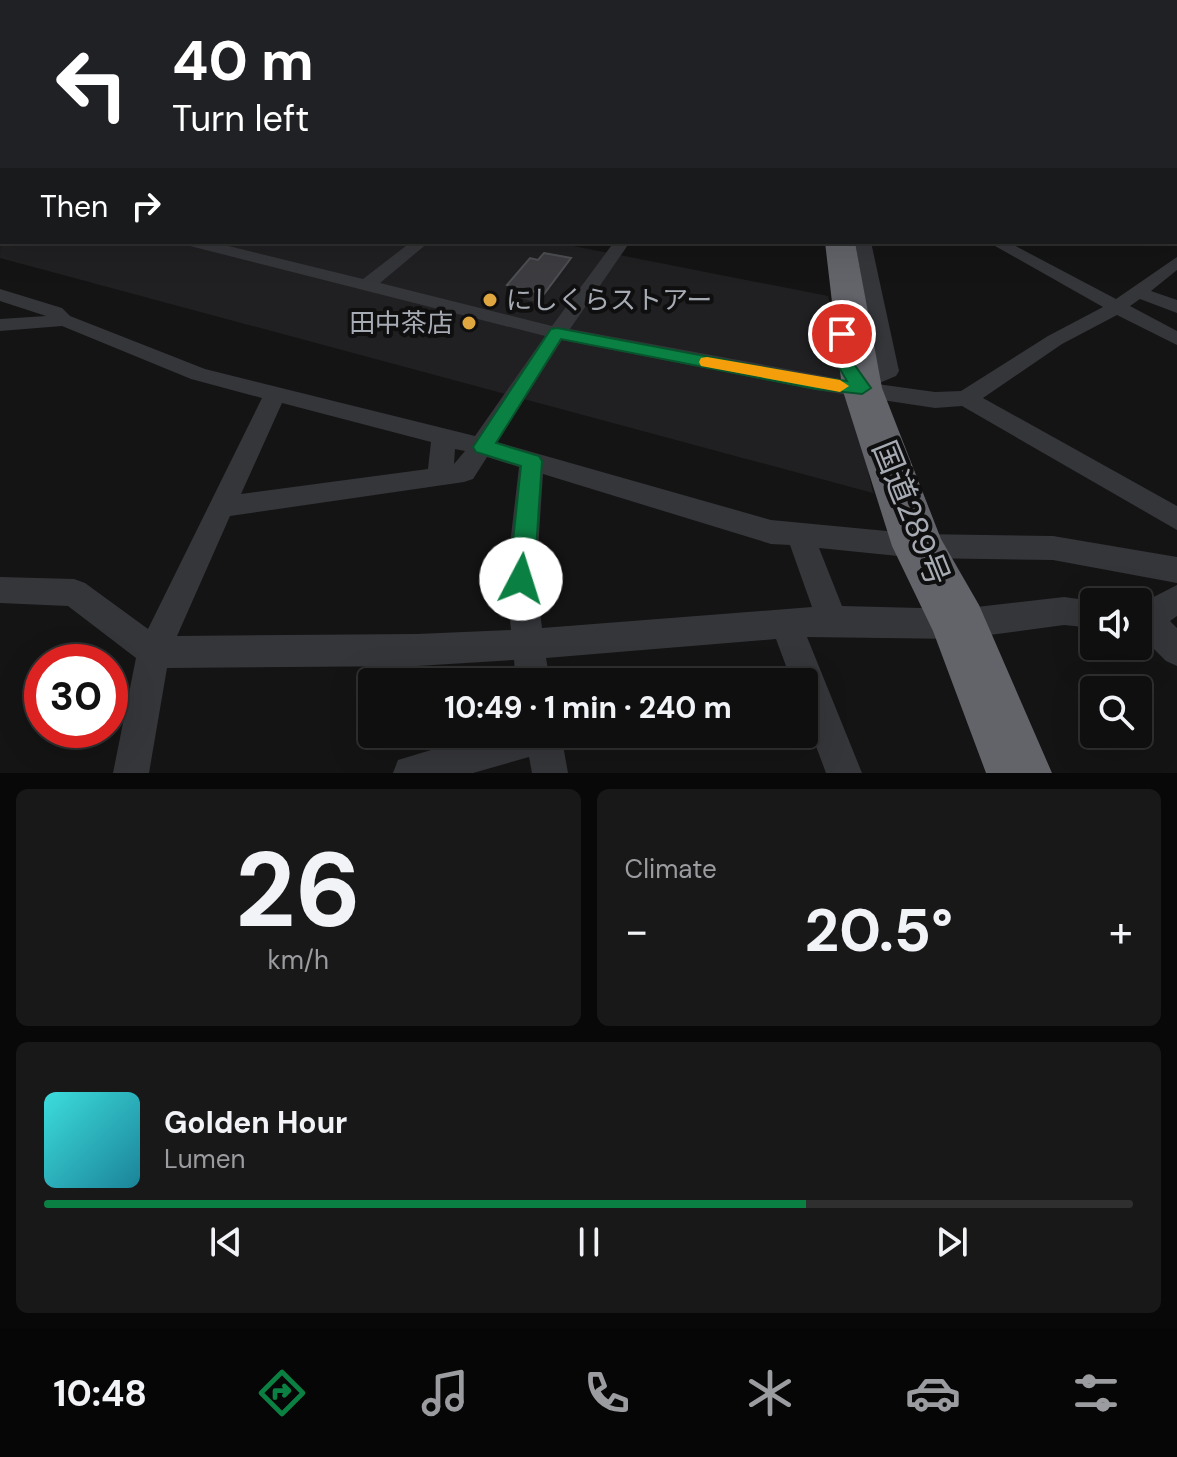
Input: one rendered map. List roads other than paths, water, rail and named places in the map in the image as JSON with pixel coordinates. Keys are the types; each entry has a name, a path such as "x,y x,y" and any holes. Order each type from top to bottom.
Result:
{"highway":[{"name":"国道289号","path":"840,244 861,386 918,546 959,624 1019,773"}],"street":[{"path":"200,244 557,333 816,383 861,386 935,400 966,398 1055,340 1119,306 1177,262"},
{"path":"367,285 418,244"},
{"path":"221,507 464,472 621,244"},
{"path":"831,244 845,364 861,386"},
{"path":"861,386 888,371 863,244"},
{"path":"1000,244 1177,339"},
{"path":"1137,292 1177,307"},
{"path":"0,295 55,312 64,320 199,374 483,447 771,532 918,546 1053,548 1177,570"},
{"path":"0,325 64,320"},
{"path":"131,773 153,652 275,393"},
{"path":"966,398 1177,519"},
{"path":"440,477 444,438"},
{"path":"532,461 521,579 532,668"},
{"path":"800,535 832,620"},
{"path":"0,590 74,593 153,652 417,650 832,620 959,624 1064,611 1080,613"},
{"path":"1152,613 1177,599"},
{"path":"786,623 844,773"},
{"path":"1152,628 1177,650"},
{"path":"411,773 495,748"},
{"path":"546,748 550,773"}],"place":[{"name":"にしくらストアー","path":"490,300"},
{"name":"田中茶店","path":"469,323"}]}
